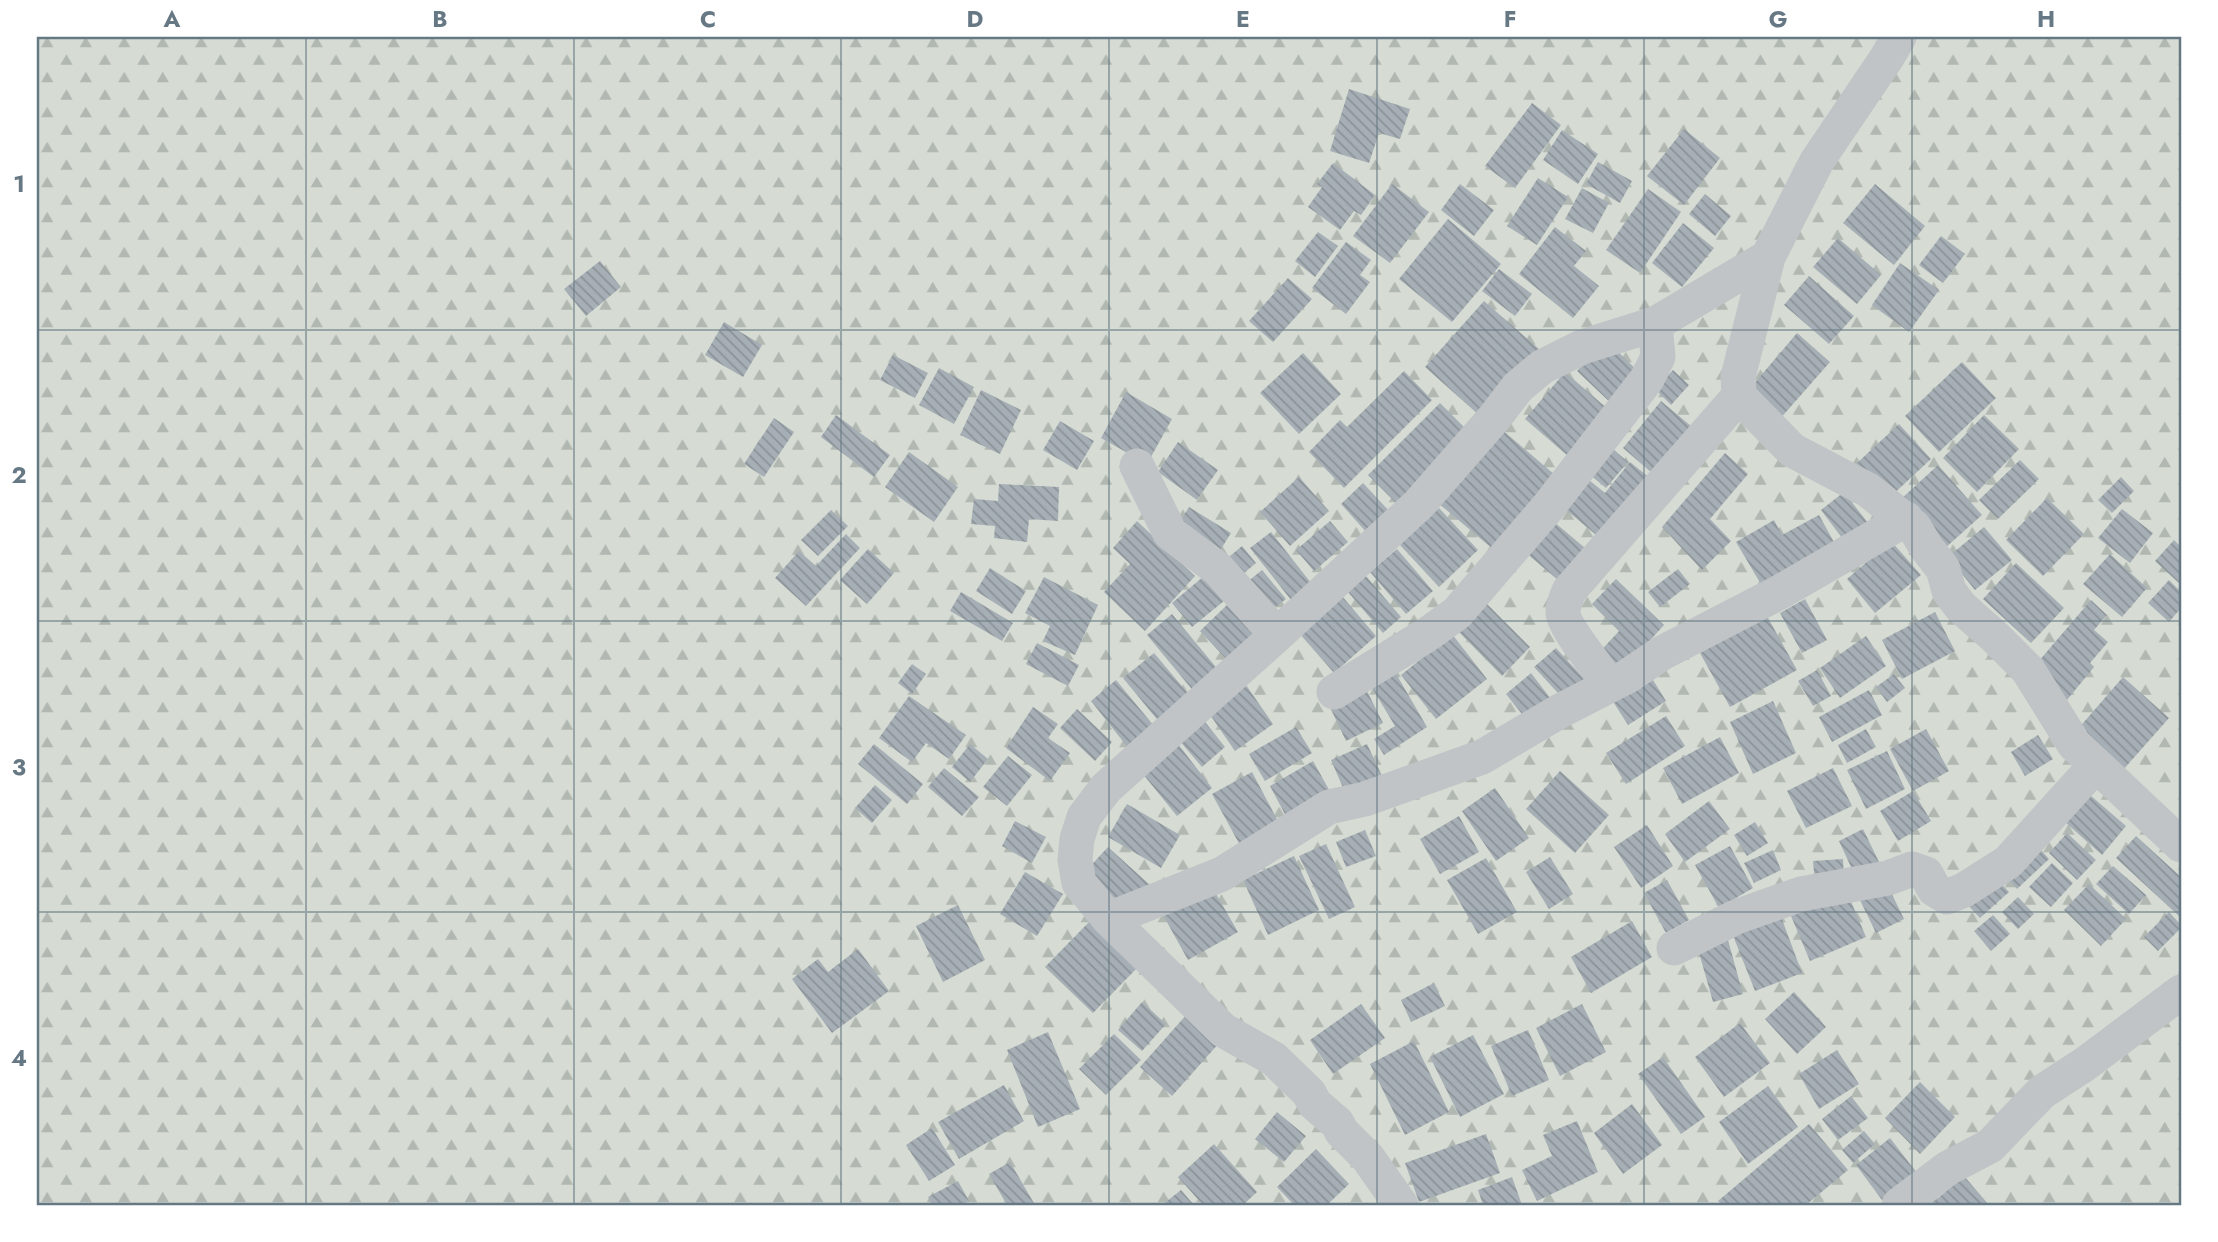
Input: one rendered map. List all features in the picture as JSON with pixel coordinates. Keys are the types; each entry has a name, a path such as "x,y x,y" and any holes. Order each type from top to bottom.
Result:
{"street":[{"path":"1899,37 1817,161 1768,257 1738,377 1739,396 1792,450 1868,490 1914,527 1943,569 1949,591 1961,607 2028,670 2074,744 2181,845"},
{"path":"1401,1205 1368,1158 1275,1059 1223,1030 1109,919 1079,883 1075,860 1077,839 1084,817 1106,788 1419,504 1518,387 1542,367 1582,347 1655,324 1768,257"},
{"path":"1334,692 1448,620 1490,576 1549,506 1647,379 1658,357 1655,324"},
{"path":"1610,685 1566,624 1563,611 1569,592 1739,396"},
{"path":"1137,466 1170,533 1219,569 1277,635"},
{"path":"1109,919 1222,874 1329,807 1365,799 1482,757 1662,653 1780,592 1906,519"},
{"path":"1674,948 1736,917 1801,894 1888,878 1912,869 1926,874 1934,889 1947,897 1964,890 2008,862 2096,765"},
{"path":"1899,1205 1948,1168 1990,1146 2042,1092 2085,1064 2181,992"}],"green space":[{"path":"37,37 2181,37 2181,1205 37,1205"}],"building":[{"path":"1349,89 1410,109 1400,139 1379,133 1369,163 1330,151"},
{"path":"1532,103 1561,125 1515,188 1485,166"},
{"path":"1684,129 1720,158 1684,205 1647,176"},
{"path":"1562,130 1598,154 1578,184 1543,160"},
{"path":"1598,162 1632,181 1620,203 1586,184"},
{"path":"1333,163 1375,195 1361,215 1354,211 1340,230 1308,207 1322,187 1317,184"},
{"path":"1538,178 1568,197 1537,245 1507,226"},
{"path":"1392,184 1429,212 1390,263 1353,236"},
{"path":"1460,184 1494,210 1474,236 1441,210"},
{"path":"1875,184 1925,226 1894,265 1843,223"},
{"path":"1582,188 1609,203 1593,233 1565,219"},
{"path":"1648,189 1681,212 1640,273 1606,250"},
{"path":"1705,194 1731,216 1715,236 1689,214"},
{"path":"1448,219 1501,264 1452,322 1399,279"},
{"path":"1683,223 1714,248 1682,287 1652,263"},
{"path":"1555,227 1586,251 1574,266 1599,286 1573,318 1519,274"},
{"path":"1318,232 1338,246 1315,277 1295,261"},
{"path":"1941,236 1965,254 1943,283 1919,265"},
{"path":"1838,238 1881,275 1857,304 1813,267"},
{"path":"1346,242 1371,260 1360,275 1370,282 1346,314 1312,288"},
{"path":"600,261 621,287 586,316 564,289"},
{"path":"1900,263 1939,290 1909,332 1872,305"},
{"path":"1499,269 1532,294 1515,316 1482,291"},
{"path":"1809,276 1854,316 1829,344 1784,305"},
{"path":"1288,278 1312,299 1273,342 1249,321"},
{"path":"1484,301 1539,349 1480,416 1425,367"},
{"path":"724,322 762,345 743,377 705,355"},
{"path":"1797,333 1830,362 1779,420 1747,392"},
{"path":"1606,340 1643,376 1614,406 1577,371"},
{"path":"1303,353 1341,394 1299,434 1260,393"},
{"path":"893,355 928,373 915,398 880,380"},
{"path":"1962,362 1996,398 1939,452 1905,416"},
{"path":"939,368 974,387 954,424 919,405"},
{"path":"1673,370 1689,385 1671,405 1655,389"},
{"path":"1404,371 1432,400 1344,488 1309,452 1340,420 1347,427"},
{"path":"1565,372 1609,410 1568,456 1525,419"},
{"path":"981,390 1021,410 1000,454 960,435"},
{"path":"1126,392 1172,419 1147,464 1101,438"},
{"path":"1661,401 1691,426 1652,473 1623,448"},
{"path":"1440,403 1473,436 1401,508 1368,475"},
{"path":"836,415 890,455 874,477 821,437"},
{"path":"1984,415 2019,449 1977,492 1943,458"},
{"path":"774,418 794,432 764,477 744,464"},
{"path":"1060,421 1094,441 1077,470 1043,450"},
{"path":"1899,424 1931,459 1888,499 1856,464"},
{"path":"1500,428 1562,481 1500,555 1437,502"},
{"path":"1178,442 1218,470 1197,500 1158,472"},
{"path":"1606,443 1628,462 1606,488 1584,470"},
{"path":"909,452 958,487 934,522 885,487"},
{"path":"1725,453 1748,474 1710,519 1731,541 1702,570 1662,527"},
{"path":"2020,460 2039,479 1998,519 1979,500"},
{"path":"1630,462 1656,483 1607,544 1565,509 1589,480 1605,493"},
{"path":"1938,465 1982,515 1944,549 1900,500"},
{"path":"1299,477 1329,511 1290,546 1260,512"},
{"path":"2121,477 2134,491 2112,513 2098,500"},
{"path":"1363,483 1391,513 1368,534 1341,504"},
{"path":"999,484 1059,487 1058,521 1029,519 1027,542 994,538 995,526 971,524 974,499 998,501"},
{"path":"1844,492 1868,523 1845,542 1821,510"},
{"path":"2047,498 2084,534 2043,576 2006,540"},
{"path":"1189,507 1231,533 1216,557 1174,531"},
{"path":"1439,508 1478,550 1439,587 1400,545"},
{"path":"2122,509 2153,533 2130,563 2098,538"},
{"path":"831,510 848,526 818,556 801,540"},
{"path":"1819,515 1839,551 1765,591 1736,542 1774,520 1782,535"},
{"path":"1547,516 1591,553 1564,585 1520,548"},
{"path":"1137,521 1195,576 1145,631 1104,592 1130,564 1113,548"},
{"path":"1330,521 1348,542 1314,571 1296,550"},
{"path":"1984,527 2012,560 1975,590 1948,557"},
{"path":"1271,532 1315,588 1295,605 1250,548"},
{"path":"846,534 860,548 806,606 775,578 799,551 816,566"},
{"path":"2174,540 2181,547 2181,585 2155,561"},
{"path":"1891,541 1921,575 1875,613 1847,579"},
{"path":"1242,546 1256,563 1237,579 1223,562"},
{"path":"868,549 894,573 867,604 840,580"},
{"path":"1397,549 1433,591 1406,614 1370,572"},
{"path":"2110,554 2147,588 2122,617 2083,584"},
{"path":"2016,563 2064,608 2031,643 1983,599"},
{"path":"990,568 1026,591 1012,614 976,591"},
{"path":"1678,569 1690,584 1660,607 1648,592"},
{"path":"1262,570 1286,599 1264,616 1241,587"},
{"path":"1204,576 1224,601 1192,627 1172,603"},
{"path":"1366,576 1401,617 1383,633 1348,592"},
{"path":"1044,577 1098,605 1075,655 1043,641 1050,626 1025,613"},
{"path":"1616,579 1664,625 1616,678 1594,658 1619,631 1592,604"},
{"path":"2169,580 2181,592 2181,608 2169,622 2148,603"},
{"path":"961,592 1013,623 1002,641 950,611"},
{"path":"1342,596 1376,636 1334,673 1299,633"},
{"path":"1805,599 1827,640 1802,653 1780,613"},
{"path":"2091,600 2107,615 2094,630 2108,642 2090,663 2094,667 2067,700 2032,669"},
{"path":"1484,601 1530,647 1502,676 1456,629"},
{"path":"1227,605 1256,637 1229,662 1200,631"},
{"path":"1935,612 1955,651 1902,679 1882,640"},
{"path":"1172,614 1220,672 1195,693 1147,635"},
{"path":"1767,616 1797,670 1730,707 1700,653"},
{"path":"1452,634 1487,679 1436,719 1401,675"},
{"path":"1866,636 1886,666 1840,698 1820,668"},
{"path":"1037,643 1079,665 1068,686 1026,664"},
{"path":"1556,648 1589,684 1568,704 1534,667"},
{"path":"1154,653 1191,697 1160,723 1123,678"},
{"path":"912,664 926,674 912,694 898,683"},
{"path":"1817,670 1831,696 1813,706 1798,681"},
{"path":"1395,672 1427,727 1384,755 1374,739 1395,726 1371,686"},
{"path":"1531,673 1554,703 1529,723 1506,694"},
{"path":"1894,674 1905,688 1887,702 1876,687"},
{"path":"1650,675 1666,701 1628,725 1612,700"},
{"path":"2123,677 2169,718 2123,770 2077,730"},
{"path":"1116,680 1159,732 1133,754 1091,701"},
{"path":"1363,683 1383,723 1346,741 1327,701"},
{"path":"1246,685 1273,724 1235,751 1208,712"},
{"path":"1869,690 1882,715 1832,742 1819,717"},
{"path":"909,696 966,735 949,759 926,743 912,762 879,738"},
{"path":"1773,701 1796,753 1753,774 1730,722"},
{"path":"1033,707 1058,724 1048,738 1070,753 1050,781 1006,748"},
{"path":"1077,709 1112,742 1095,761 1060,728"},
{"path":"1666,716 1685,746 1626,784 1606,753"},
{"path":"1202,718 1225,747 1202,767 1178,739"},
{"path":"1296,727 1312,753 1265,781 1249,754"},
{"path":"1866,729 1876,747 1847,763 1838,745"},
{"path":"1926,729 1949,771 1913,791 1890,749"},
{"path":"2038,735 2053,759 2025,776 2011,752"},
{"path":"1720,737 1739,773 1682,804 1663,768"},
{"path":"874,744 923,784 907,804 858,764"},
{"path":"970,744 988,759 970,782 952,767"},
{"path":"1178,744 1212,788 1177,816 1142,773"},
{"path":"1367,744 1384,780 1347,797 1331,760"},
{"path":"1887,751 1905,789 1866,809 1847,770"},
{"path":"1008,756 1032,775 1007,806 983,787"},
{"path":"1313,761 1332,795 1288,820 1270,786"},
{"path":"944,768 979,797 962,816 928,787"},
{"path":"1833,768 1852,806 1806,828 1787,791"},
{"path":"1560,771 1609,815 1575,853 1526,809"},
{"path":"1252,772 1280,825 1241,847 1212,794"},
{"path":"875,785 892,800 872,823 855,808"},
{"path":"1495,788 1529,838 1496,861 1462,811"},
{"path":"1913,791 1931,821 1898,841 1880,811"},
{"path":"2090,795 2126,826 2102,855 2065,822"},
{"path":"1709,801 1730,829 1685,862 1665,834"},
{"path":"1127,804 1180,835 1161,868 1108,837"},
{"path":"1459,816 1479,852 1440,874 1420,839"},
{"path":"1015,821 1046,837 1032,863 1002,846"},
{"path":"1755,822 1768,843 1747,856 1734,835"},
{"path":"1647,825 1673,866 1641,888 1614,847"},
{"path":"1863,829 1882,868 1857,880 1839,841"},
{"path":"1365,830 1376,856 1346,867 1336,842"},
{"path":"2067,833 2096,860 2077,880 2049,853"},
{"path":"2136,836 2181,877 2181,918 2116,858"},
{"path":"2035,843 2049,859 2017,889 2003,873"},
{"path":"1326,844 1355,907 1329,919 1299,856"},
{"path":"1730,846 1753,888 1719,908 1695,865"},
{"path":"1108,847 1150,885 1124,913 1083,874"},
{"path":"1773,850 1781,870 1754,883 1744,863"},
{"path":"1294,856 1319,910 1268,935 1243,880"},
{"path":"1550,857 1573,894 1549,909 1526,872"},
{"path":"1486,858 1517,912 1478,934 1447,880"},
{"path":"1843,859 1844,880 1815,883 1813,861"},
{"path":"2052,863 2073,883 2051,907 2029,887"},
{"path":"2113,866 2146,895 2129,914 2096,884"},
{"path":"1025,872 1063,894 1037,936 1000,914"},
{"path":"1994,876 2009,892 1980,918 1965,902"},
{"path":"1667,880 1689,920 1666,933 1644,893"},
{"path":"1886,882 1904,919 1876,933 1858,896"},
{"path":"2089,884 2126,919 2101,946 2064,910"},
{"path":"1212,887 1238,932 1188,960 1163,915"},
{"path":"1847,892 1866,937 1810,961 1791,916"},
{"path":"2018,897 2034,914 2018,929 2002,912"},
{"path":"958,905 985,960 943,982 916,926"},
{"path":"2169,912 2181,928 2158,951 2144,937"},
{"path":"1780,914 1802,973 1755,991 1732,933"},
{"path":"1993,915 2010,934 1991,951 1974,931"},
{"path":"1093,918 1140,965 1093,1013 1045,967"},
{"path":"1632,921 1652,957 1591,993 1571,957"},
{"path":"1726,933 1743,994 1713,1002 1696,942"},
{"path":"858,949 889,991 832,1033 792,979 818,959 828,972"},
{"path":"1434,983 1445,1006 1411,1022 1401,1000"},
{"path":"1794,992 1826,1027 1797,1054 1765,1019"},
{"path":"1142,1002 1166,1024 1142,1051 1118,1030"},
{"path":"1361,1004 1385,1038 1333,1074 1310,1040"},
{"path":"1582,1004 1606,1052 1560,1076 1536,1028"},
{"path":"1188,1013 1220,1042 1172,1096 1140,1067"},
{"path":"1740,1023 1770,1063 1724,1097 1695,1057"},
{"path":"1528,1030 1549,1080 1512,1096 1491,1046"},
{"path":"1048,1032 1080,1109 1038,1127 1007,1050"},
{"path":"1114,1034 1141,1060 1106,1095 1079,1069"},
{"path":"1473,1035 1504,1094 1460,1117 1430,1057"},
{"path":"1414,1041 1449,1112 1405,1135 1370,1064"},
{"path":"1837,1050 1859,1084 1819,1109 1799,1074"},
{"path":"1663,1057 1705,1117 1681,1134 1638,1074"},
{"path":"1920,1082 1955,1117 1920,1154 1885,1118"},
{"path":"1004,1085 1024,1121 959,1159 938,1122"},
{"path":"1768,1086 1798,1127 1748,1164 1719,1122"},
{"path":"1851,1096 1868,1118 1838,1140 1822,1119"},
{"path":"1632,1104 1662,1145 1623,1174 1594,1133"},
{"path":"1277,1112 1306,1136 1284,1162 1255,1139"},
{"path":"1577,1121 1598,1172 1537,1201 1522,1170 1552,1156 1543,1135"},
{"path":"1809,1124 1848,1170 1806,1205 1722,1205 1718,1201"},
{"path":"932,1128 955,1165 929,1181 906,1145"},
{"path":"1864,1131 1875,1144 1853,1163 1842,1150"},
{"path":"1486,1134 1500,1173 1419,1202 1405,1163"},
{"path":"1890,1138 1917,1173 1882,1200 1856,1165"},
{"path":"1214,1144 1257,1192 1243,1205 1203,1205 1178,1177"},
{"path":"1316,1149 1349,1184 1327,1205 1294,1205 1277,1187"},
{"path":"1010,1162 1035,1205 1007,1205 989,1174"},
{"path":"1964,1176 1989,1205 1930,1205"},
{"path":"1512,1177 1522,1205 1483,1205 1478,1190"},
{"path":"958,1181 969,1201 962,1205 932,1205 928,1197"},
{"path":"1181,1190 1194,1205 1162,1205"}]}
